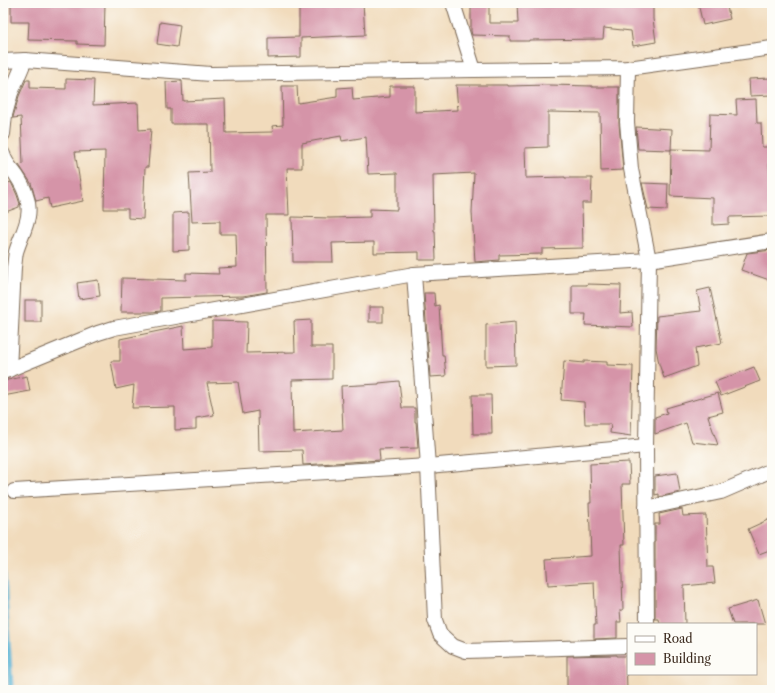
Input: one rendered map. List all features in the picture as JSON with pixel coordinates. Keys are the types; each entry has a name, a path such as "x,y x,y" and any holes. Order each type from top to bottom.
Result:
{"street":[{"path":"453,3 474,70"},
{"path":"3,61 25,60 211,74 628,68 772,48"},
{"path":"3,134 5,115 11,93 25,60"},
{"path":"628,68 627,122 631,169 649,260 646,446 647,623"},
{"path":"3,154 4,160 17,177 29,203 26,227 16,252 6,371 98,333 114,328 414,274 649,260 772,241"},
{"path":"414,274 428,466 436,620 440,634 453,646 466,652 627,646"},
{"path":"14,491 428,466 646,446"},
{"path":"646,508 721,492 772,470"}],"building":[{"path":"11,3 105,3 104,45 77,44 77,41 28,40 29,22 11,22"},
{"path":"299,3 363,3 365,35 301,38 301,57 268,58 268,38 299,37"},
{"path":"471,3 489,3 489,23 518,23 517,3 653,3 653,19 656,42 633,46 631,31 604,28 603,39 510,41 510,36 472,35"},
{"path":"698,3 726,3 730,19 703,25"},
{"path":"160,22 180,25 177,47 157,44"},
{"path":"771,78 771,95 750,96 749,79"},
{"path":"66,79 94,80 93,105 138,103 139,130 151,129 148,167 145,167 143,219 128,218 128,209 104,209 105,151 75,152 83,201 50,208 48,198 36,201 31,183 19,165 23,164 21,117 13,117 19,96 26,80 30,80 30,88 66,89"},
{"path":"182,81 183,101 225,99 226,133 273,132 272,126 283,125 282,86 297,86 298,103 337,97 337,88 352,87 353,100 390,97 390,86 415,86 415,112 458,110 456,85 619,87 619,123 623,170 601,171 600,113 548,112 548,147 525,148 526,178 592,178 591,203 582,203 583,248 542,249 542,254 499,255 499,260 475,262 472,212 474,173 433,175 436,260 419,260 419,252 374,253 374,242 332,243 333,262 293,262 292,217 370,217 370,209 397,210 397,173 368,174 366,137 342,141 341,136 302,143 302,168 287,168 289,215 266,215 267,292 243,296 161,298 161,311 121,312 122,278 186,280 186,273 219,274 218,268 237,267 236,234 220,234 220,221 192,222 189,173 210,172 209,124 171,124 171,109 167,109 166,82"},
{"path":"756,99 757,123 761,123 762,147 772,147 772,162 769,162 770,191 772,191 772,216 729,217 729,224 713,225 713,198 670,196 671,149 709,150 710,114 737,115 736,100"},
{"path":"636,127 672,129 671,150 638,149"},
{"path":"11,182 20,204 19,207 3,213 3,185"},
{"path":"642,183 668,184 667,210 648,209"},
{"path":"189,212 189,250 173,251 173,213"},
{"path":"772,250 772,281 741,270 747,253"},
{"path":"98,280 100,296 79,299 77,283"},
{"path":"572,285 621,285 620,313 632,312 633,327 585,325 586,314 572,314"},
{"path":"710,288 722,343 695,348 697,366 664,378 659,364 656,348 657,316 701,311 697,291"},
{"path":"424,293 434,293 435,306 439,305 442,355 444,355 446,376 430,377"},
{"path":"25,300 41,300 41,322 25,322"},
{"path":"369,307 383,307 383,322 369,322"},
{"path":"311,320 311,347 332,347 332,379 292,380 293,433 343,430 341,386 379,384 399,381 402,408 415,408 418,448 379,449 380,460 303,465 302,450 259,451 258,411 243,414 238,382 207,383 214,415 196,418 196,429 175,430 175,407 132,408 134,385 116,389 111,361 120,361 120,339 183,326 184,349 212,347 212,321 247,322 246,353 295,352 294,321"},
{"path":"515,322 516,365 486,366 486,325"},
{"path":"564,361 584,363 584,361 607,362 607,365 633,366 631,436 610,433 611,424 585,424 584,402 561,400"},
{"path":"754,367 760,381 721,396 715,382"},
{"path":"27,376 30,391 3,396 3,381"},
{"path":"718,393 723,412 708,416 718,445 692,442 686,423 655,434 655,417 667,413 666,408"},
{"path":"472,395 491,395 492,434 473,434"},
{"path":"629,462 630,484 622,484 624,545 621,545 623,610 620,610 621,622 617,622 617,638 594,639 594,625 596,625 594,582 548,585 546,559 591,556 589,503 591,503 590,464"},
{"path":"677,473 680,492 659,497 659,494 655,495 655,476"},
{"path":"682,509 683,516 706,515 708,567 713,567 715,583 684,586 685,623 660,623 659,619 655,619 655,524 660,524 659,514"},
{"path":"772,518 772,549 759,554 748,529"},
{"path":"758,600 765,624 733,623 728,609"},
{"path":"567,656 626,656 627,690 567,690"}],"waterway":[{"path":"3,566 11,690"}]}
